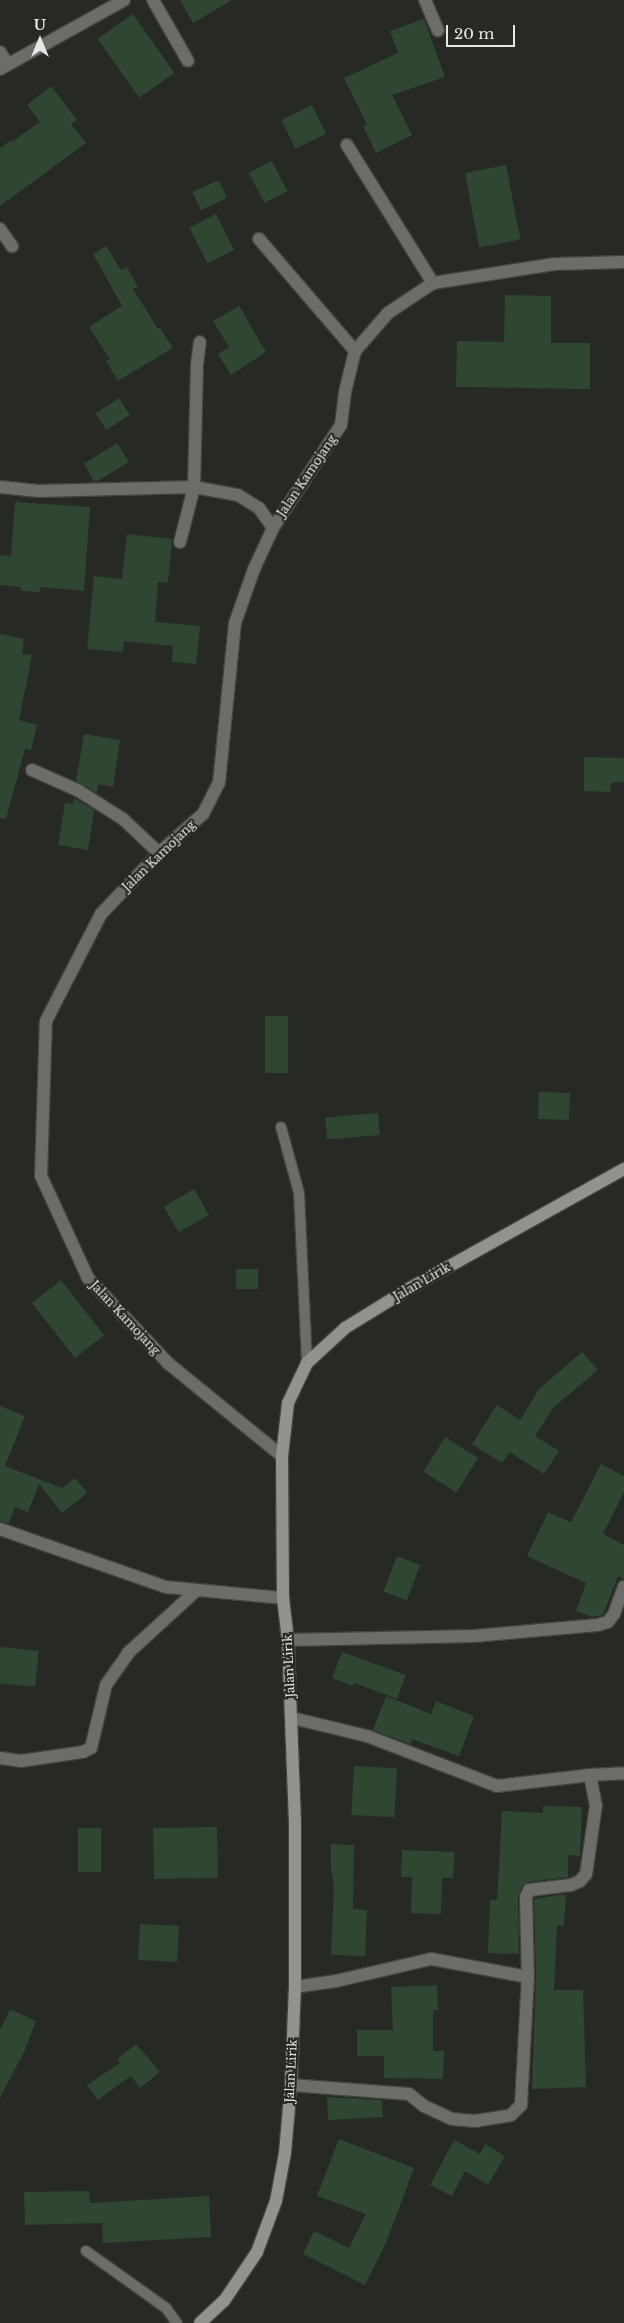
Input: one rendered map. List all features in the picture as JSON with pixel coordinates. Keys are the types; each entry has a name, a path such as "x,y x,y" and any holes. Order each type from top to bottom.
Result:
{"main road":[{"name":"Jalan Lirik","path":"200,2323 224,2301 257,2252 276,2201 285,2152 291,2085 294,1987 295,1824 288,1640 283,1598 282,1456 288,1403 307,1363 345,1328 410,1288 624,1169"}],"street":[{"path":"0,52 4,67 124,0"},
{"path":"153,0 188,61"},
{"path":"425,0 438,30"},
{"path":"347,145 433,283"},
{"path":"0,229 12,246"},
{"path":"259,239 355,351"},
{"name":"Jalan Kamojang","path":"282,1456 168,1363 88,1278 41,1176 46,1021 101,914 159,853 203,814 219,783 235,623 273,528 341,425 345,392 355,351 388,313 433,283 556,264 624,262"},
{"path":"180,542 194,487 197,365 200,342"},
{"path":"0,487 39,492 194,487 238,495 258,508 273,528"},
{"path":"32,770 80,791 123,819 159,853"},
{"path":"0,1529 166,1587 283,1598"},
{"path":"288,1640 474,1636 598,1625 608,1622 614,1614 624,1587"},
{"path":"0,1758 22,1761 83,1752 91,1748 106,1685 128,1653 196,1591"},
{"path":"292,1718 367,1736 497,1786 624,1773"},
{"path":"291,2085 409,2094 424,2106 452,2119 476,2121 511,2115 521,2105 528,1977 526,1897 529,1890 571,1884 580,1881 586,1874 596,1805 590,1775"},
{"path":"294,1987 336,1981 431,1959 528,1977"}],"lane":[{"path":"281,1127 299,1193 307,1363"},
{"path":"86,2250 166,2308 177,2323"}],"building":[{"path":"180,0 232,0 193,23"},
{"path":"133,14 174,73 139,98 98,39"},
{"path":"424,19 445,77 392,95 412,135 376,153 363,126 367,124 344,78 398,53 390,31"},
{"path":"51,86 77,120 71,124 86,143 0,206 0,148 11,140 12,142 40,122 27,105"},
{"path":"312,105 326,134 295,149 281,120"},
{"path":"272,161 287,191 264,203 249,173"},
{"path":"506,165 521,240 479,248 465,173"},
{"path":"219,180 227,198 201,210 193,192"},
{"path":"216,214 234,250 207,263 189,228"},
{"path":"106,246 121,270 127,267 138,287 133,289 158,329 160,328 173,348 118,381 106,361 110,359 89,327 122,306 93,254"},
{"path":"505,295 551,296 551,343 590,343 590,389 456,387 457,341 504,342"},
{"path":"239,306 266,352 231,375 218,354 229,347 213,321"},
{"path":"119,398 130,415 106,430 96,413"},
{"path":"117,443 129,462 98,481 94,481 84,464"},
{"path":"15,502 90,507 84,591 40,587 40,592 21,591 21,587 0,585 0,555 11,556"},
{"path":"127,534 172,539 168,583 158,582 155,622 200,626 196,664 172,662 173,646 124,641 123,652 87,649 94,576 122,579"},
{"path":"0,634 24,639 22,654 32,655 19,720 37,725 31,750 25,749 6,819 0,818"},
{"path":"84,734 120,740 113,787 98,784 97,793 76,781"},
{"path":"584,757 624,758 624,782 611,783 610,792 584,791"},
{"path":"74,798 94,810 88,850 58,845 65,803 73,804"},
{"path":"265,1016 288,1016 288,1073 265,1073"},
{"path":"539,1092 570,1093 569,1120 538,1119"},
{"path":"378,1113 380,1135 327,1140 325,1118"},
{"path":"194,1189 209,1215 179,1232 164,1206"},
{"path":"236,1269 258,1269 258,1289 236,1289"},
{"path":"61,1280 104,1335 75,1358 32,1303"},
{"path":"582,1352 598,1370 554,1407 535,1436 559,1451 544,1474 510,1452 502,1463 472,1444 497,1405 520,1420 539,1389"},
{"path":"0,1406 25,1416 5,1466 62,1488 75,1478 87,1493 62,1513 39,1484 28,1512 15,1507 9,1523 0,1521"},
{"path":"445,1437 478,1458 456,1492 423,1472"},
{"path":"601,1464 624,1476 624,1492 603,1534 624,1545 624,1579 618,1576 603,1615 592,1617 576,1611 586,1583 527,1556 548,1512 571,1522"},
{"path":"397,1556 420,1565 407,1600 383,1591"},
{"path":"0,1647 39,1651 35,1687 0,1683"},
{"path":"342,1652 406,1675 397,1699 354,1683 353,1686 332,1678"},
{"path":"386,1696 431,1714 436,1701 474,1716 459,1756 412,1739 410,1744 373,1730"},
{"path":"354,1766 397,1768 394,1817 351,1815"},
{"path":"543,1806 582,1807 580,1856 568,1855 568,1877 528,1882 522,1886 518,1897 519,1954 488,1953 490,1900 497,1900 502,1811 543,1813"},
{"path":"217,1827 218,1878 154,1879 153,1828"},
{"path":"78,1828 101,1828 101,1872 78,1872"},
{"path":"331,1844 354,1845 353,1909 367,1910 365,1956 331,1955 334,1885 331,1869"},
{"path":"402,1850 455,1852 453,1878 442,1878 441,1914 411,1913 412,1877 401,1877"},
{"path":"566,1894 564,1926 557,1925 554,1990 583,1990 586,2087 532,2089 536,1977 534,1899"},
{"path":"140,1924 179,1926 177,1962 138,1960"},
{"path":"437,1985 438,2010 433,2010 433,2051 444,2051 443,2079 384,2078 384,2056 357,2056 357,2030 393,2030 391,1987"},
{"path":"10,2009 36,2021 25,2050 0,2098 0,2030"},
{"path":"136,2044 160,2072 140,2088 131,2076 98,2100 87,2085 120,2063 117,2059"},
{"path":"327,2097 382,2100 383,2117 328,2120"},
{"path":"339,2139 414,2168 386,2243 365,2285 303,2254 314,2231 349,2248 366,2214 317,2196"},
{"path":"454,2140 480,2154 485,2144 505,2156 488,2185 465,2171 452,2196 430,2185"},
{"path":"89,2191 90,2203 209,2196 211,2237 103,2243 102,2223 25,2225 24,2192"}]}
